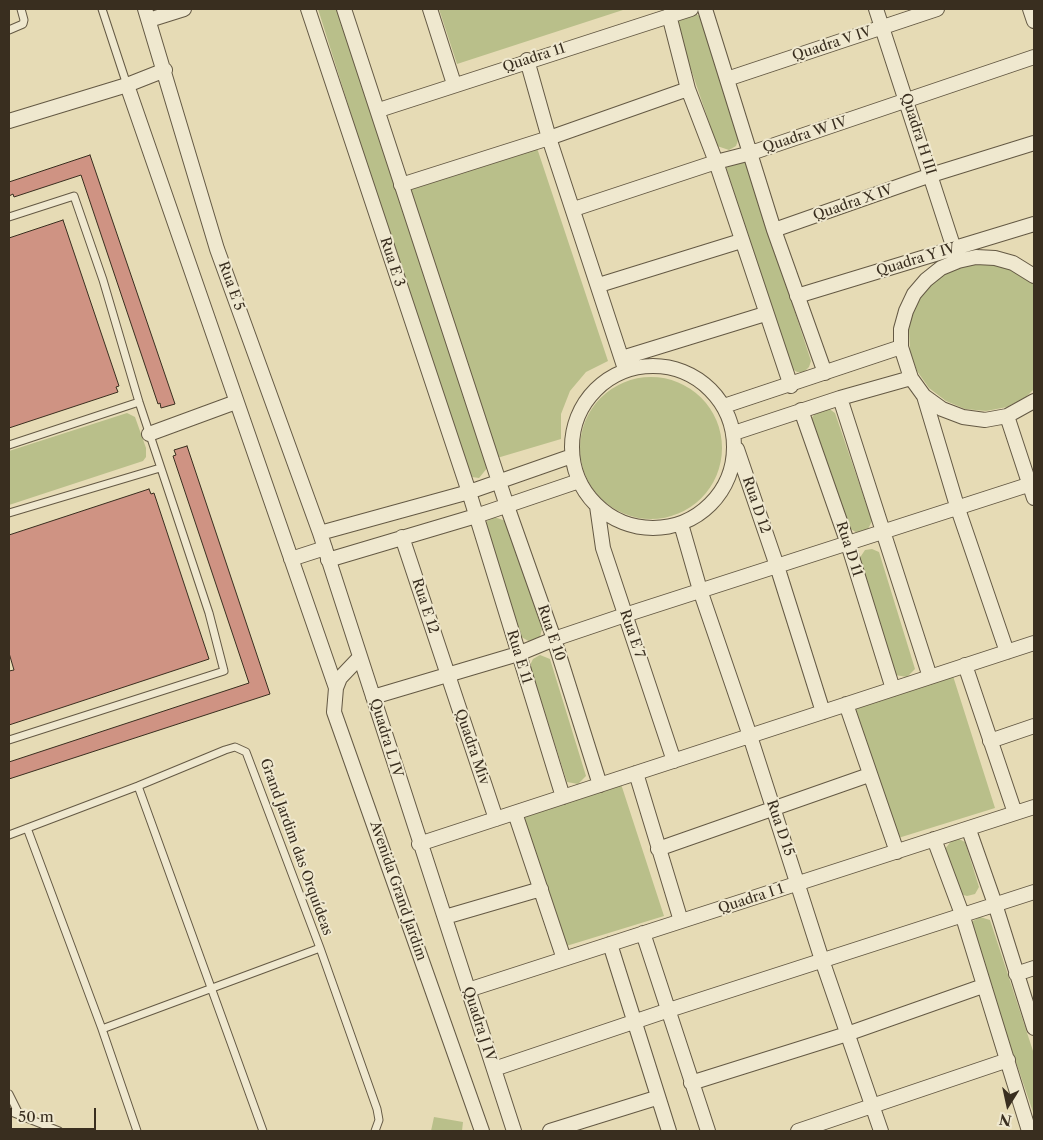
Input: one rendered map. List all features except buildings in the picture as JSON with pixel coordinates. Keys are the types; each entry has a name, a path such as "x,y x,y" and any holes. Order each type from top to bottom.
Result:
{"street":[{"path":"147,15 184,9"},
{"name":"Rua E 3","path":"308,9 476,516"},
{"name":"Rua E 10","path":"344,9 379,110 401,185 507,506 554,639 600,785"},
{"path":"430,9 454,84"},
{"name":"Quadra 11","path":"379,110 527,60 691,9"},
{"path":"705,9 752,153 774,230 825,373"},
{"name":"Quadra H III","path":"876,9 957,254"},
{"name":"Quadra V IV","path":"727,79 937,9"},
{"path":"1030,9 1034,21"},
{"name":"Rua E 5","path":"147,15 217,248 326,554"},
{"path":"670,16 688,89 716,162 790,386"},
{"name":"Quadra W IV","path":"574,209 716,162 752,153 1034,57"},
{"path":"527,60 549,138 599,285 623,364"},
{"path":"9,121 127,85 165,70"},
{"path":"127,85 336,688"},
{"path":"401,185 549,138 688,89"},
{"name":"Quadra X IV","path":"774,230 931,175 1034,143"},
{"name":"Quadra Y IV","path":"797,296 957,254 1034,224"},
{"path":"599,285 741,240"},
{"path":"1034,276 1013,263 995,258 957,254 926,280 914,294 906,310 901,329 901,347 911,378 924,396 942,409 963,417 985,420 1007,416 1034,401"},
{"path":"623,364 668,367 685,372 714,392 724,406 734,439 732,470 721,493 704,512 682,524 652,529 622,523 597,506 578,481 572,456 572,432 580,410 593,391 623,364 765,314"},
{"path":"724,406 790,386 901,347"},
{"path":"734,439 801,410 911,378"},
{"path":"924,396 957,506 1007,652"},
{"path":"840,398 930,677"},
{"path":"149,434 236,402"},
{"name":"Rua D 11","path":"801,410 848,544 894,689"},
{"path":"1007,416 1032,484 1034,498"},
{"name":"Rua D 12","path":"734,439 777,566 823,712"},
{"path":"320,533 469,492 572,456"},
{"path":"291,559 326,554 476,516 578,481"},
{"path":"373,697 518,654 554,639 700,590 848,544 957,506 1032,484"},
{"name":"Rua E 7","path":"597,506 603,548 674,761"},
{"name":"Rua E 11","path":"476,516 563,797"},
{"name":"Rua D 15","path":"682,524 700,590 799,883 822,960 881,1131"},
{"name":"Rua E 12","path":"402,536 448,676"},
{"name":"Quadra L IV","path":"326,554 444,917"},
{"path":"419,844 1034,643"},
{"path":"336,688 340,678 360,658"},
{"path":"965,665 1015,813"},
{"name":"Quadra Miv","path":"448,676 496,819"},
{"name":"Avenida Grand Jardim","path":"336,688 334,712 340,733 384,849 482,1131"},
{"path":"846,704 897,852"},
{"path":"990,742 1034,726"},
{"path":"636,773 681,921"},
{"path":"658,849 774,810 869,775"},
{"name":"Quadra I 1","path":"468,990 969,830 1034,807"},
{"path":"515,813 564,959"},
{"path":"969,830 995,904 1034,1028"},
{"path":"934,840 962,914 1029,1131"},
{"path":"444,917 541,889"},
{"path":"494,1069 669,1010 1034,892"},
{"name":"Quadra J IV","path":"444,917 514,1131"},
{"path":"643,933 708,1131"},
{"path":"610,944 656,1098 668,1131"},
{"path":"1016,974 1034,968"},
{"path":"692,1083 847,1034 983,986"},
{"path":"798,1131 1008,1060"},
{"path":"550,1131 656,1098"}],"lane":[{"path":"9,30 23,24 24,20 21,9"},
{"path":"102,9 127,85"},
{"path":"9,217 74,196 104,280 149,434 209,613 224,671 9,740"},
{"path":"9,445 139,402"},
{"path":"9,513 160,468"},
{"name":"Grand Jardim das Orquídeas","path":"9,835 138,786 230,748 242,749 246,752 320,948 376,1109 379,1120 375,1131"},
{"path":"138,786 263,1131"},
{"path":"27,828 102,1029 137,1131"},
{"name":"Grand Jardim das Orquídeas","path":"102,1029 320,948"},
{"path":"9,1094 18,1114"},
{"path":"9,1110 59,1131"}],"green space":[{"path":"318,9 344,9 488,467 479,478 465,476"},
{"path":"439,9 626,9 457,64"},
{"path":"693,12 701,17 739,138 736,146 729,150 717,146 677,28 678,19"},
{"path":"536,145 608,361 586,372 570,391 561,414 561,439 497,458 410,187"},
{"path":"745,160 811,361 809,367 804,372 797,372 791,368 726,167 728,163"},
{"path":"979,264 1000,265 1019,273 1034,285 1034,389 1026,397 1007,407 986,411 965,409 946,401 929,388 917,371 910,351 909,330 913,310 924,292 939,277 958,268"},
{"path":"651,377 665,378 678,382 691,389 701,398 710,408 717,421 721,434 721,462 717,475 710,488 701,498 691,507 678,514 665,518 651,519 637,518 624,514 611,507 601,498 592,488 585,475 581,462 580,448 581,434 585,421 592,408 601,398 611,389 624,382 637,378"},
{"path":"828,408 835,413 872,521 867,531 859,534 849,528 811,419 816,412"},
{"path":"127,413 135,417 146,448 146,457 143,461 9,505 9,451"},
{"path":"494,517 506,521 542,629 540,637 530,642 520,636 484,523"},
{"path":"872,549 879,552 915,669 907,677 895,675 859,559 865,550"},
{"path":"540,655 550,659 586,776 578,784 567,782 530,665 533,659"},
{"path":"953,676 995,808 895,839 853,708"},
{"path":"621,784 664,916 563,947 521,816"},
{"path":"959,839 965,842 979,887 975,894 967,896 960,894 945,849 952,840"},
{"path":"980,917 990,920 1034,1054 1034,1115 970,927 973,921"},
{"path":"434,1117 463,1122 462,1131 431,1131"}]}
